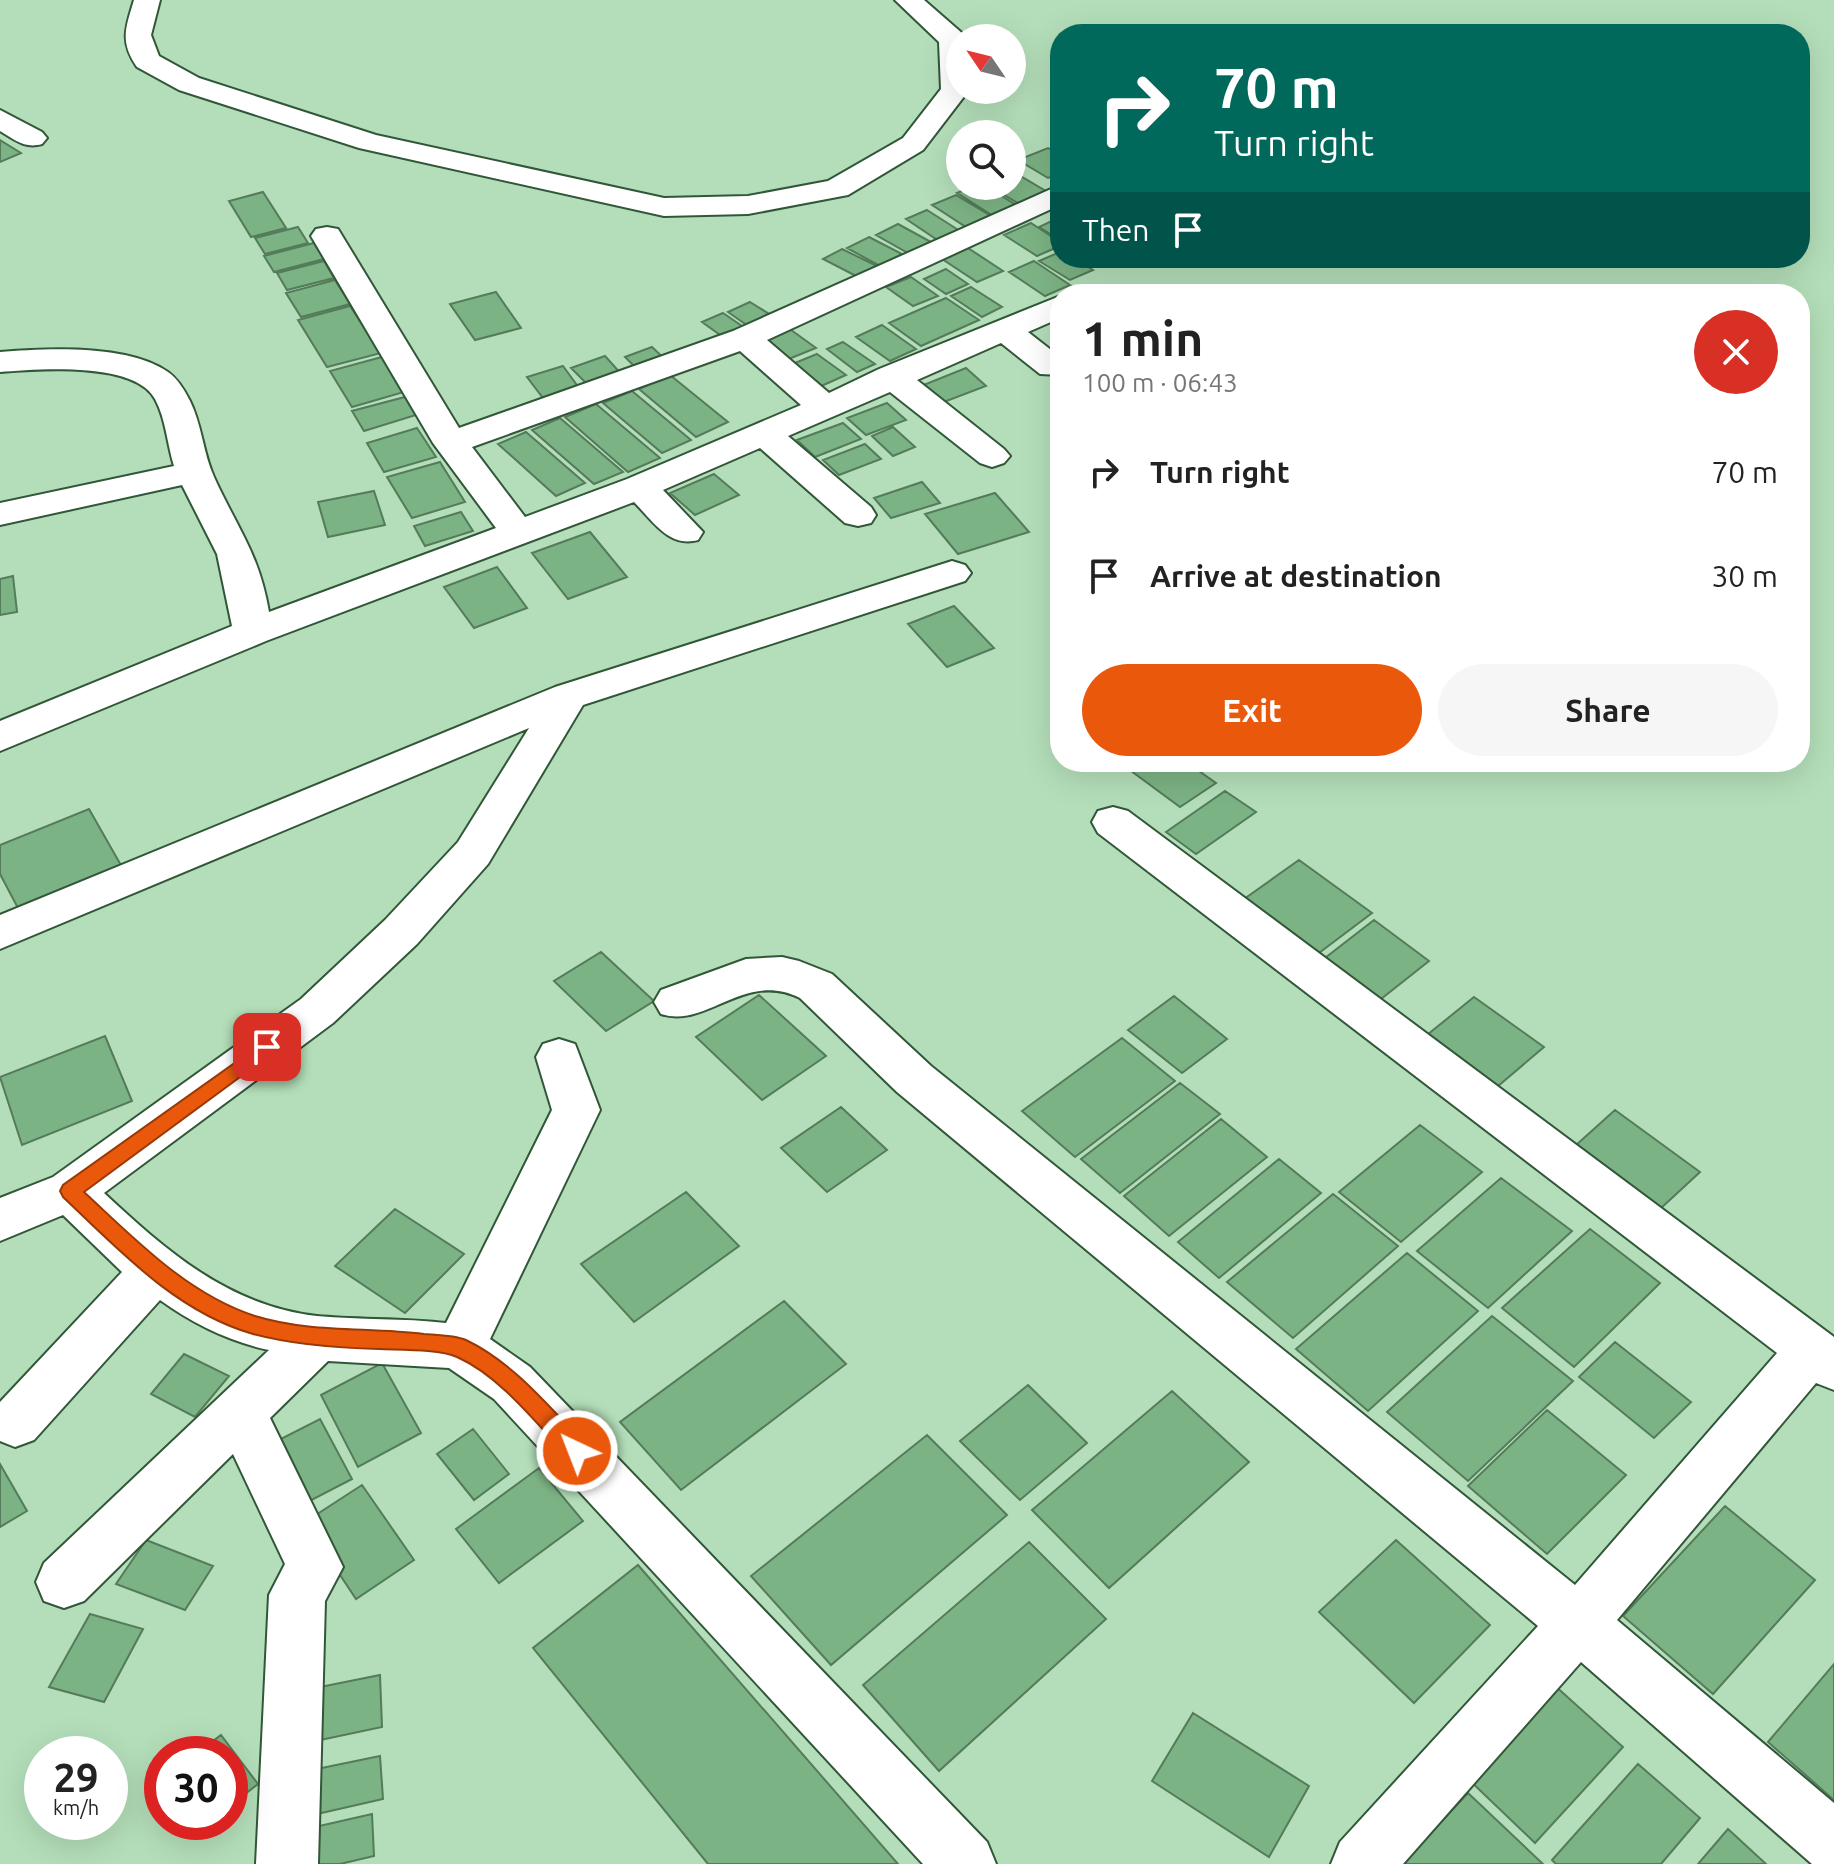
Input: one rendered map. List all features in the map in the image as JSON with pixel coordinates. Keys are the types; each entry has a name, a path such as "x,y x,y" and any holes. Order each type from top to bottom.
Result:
{"street":[{"path":"147,0 137,35 147,61 189,84 369,142 664,207 748,205 837,189 913,144 955,90 953,40 908,0"},
{"path":"0,119 32,138"},
{"path":"451,443 745,338 1050,199"},
{"path":"327,236 451,443 519,534"},
{"path":"0,737 252,632 640,487 891,376 1050,310"},
{"path":"1004,329 1050,365"},
{"path":"745,338 823,406"},
{"path":"0,362 31,358 86,362 135,369 157,379 174,401 194,472 232,544 249,603 252,632"},
{"path":"891,376 992,456"},
{"path":"763,432 858,515"},
{"path":"0,514 194,472"},
{"path":"640,487 685,532"},
{"path":"0,933 569,696 952,573"},
{"path":"0,1220 70,1191 317,1011 401,932 473,853 569,696"},
{"path":"1113,822 1823,1358 1578,1623 1362,1864"},
{"path":"677,1002 724,981 754,976 801,977 816,986 914,1079 1578,1623 1834,1843"},
{"path":"460,1347 576,1110 559,1057"},
{"path":"70,1191 156,1269 202,1302 253,1325 317,1338 405,1341 460,1347 512,1383 965,1864"},
{"path":"15,1423 156,1269"},
{"path":"64,1582 317,1338"},
{"path":"240,1412 315,1567 297,1595 287,1864"}],"building":[{"path":"0,140 21,153 0,162"},
{"path":"1050,149 1048,178 1026,165 1026,157"},
{"path":"1026,179 1050,193 1050,194 1023,206 1013,200 1026,200"},
{"path":"263,192 286,228 251,237 229,201"},
{"path":"946,199 964,200 991,216 966,227 932,205"},
{"path":"968,200 1008,200 1018,206 995,217"},
{"path":"927,210 960,231 939,241 906,219"},
{"path":"1050,222 1050,234 1039,227"},
{"path":"1031,223 1050,235 1050,250 1037,256 1004,235"},
{"path":"898,224 931,242 908,253 876,235"},
{"path":"298,227 308,243 265,254 255,238"},
{"path":"869,237 902,254 880,266 847,248"},
{"path":"314,243 324,259 274,272 264,256"},
{"path":"965,246 1003,271 977,282 939,257"},
{"path":"842,249 879,267 860,278 823,259"},
{"path":"1050,256 1050,268 1039,261"},
{"path":"324,261 334,278 287,290 277,273"},
{"path":"1034,261 1068,284 1050,284 1050,294 1045,296 1009,272"},
{"path":"1050,268 1093,270 1070,280"},
{"path":"946,269 968,284 946,294 924,279"},
{"path":"911,277 938,296 913,306 886,287"},
{"path":"335,280 350,304 301,317 286,293"},
{"path":"971,287 1002,307 982,317 951,296"},
{"path":"496,292 521,328 475,340 450,304"},
{"path":"946,298 979,320 921,346 889,323"},
{"path":"750,302 774,317 751,328 728,312"},
{"path":"350,306 381,353 327,367 298,320"},
{"path":"723,313 745,328 723,337 702,322"},
{"path":"882,325 916,349 890,361 856,337"},
{"path":"787,327 816,348 786,360 759,339"},
{"path":"843,342 875,364 857,372 827,349"},
{"path":"652,347 668,362 640,372 625,357"},
{"path":"817,354 846,375 819,387 790,365"},
{"path":"605,356 624,377 591,388 571,368"},
{"path":"382,357 404,392 352,407 330,371"},
{"path":"563,366 579,388 543,398 527,377"},
{"path":"966,368 986,386 941,403 921,386"},
{"path":"670,375 728,422 696,437 639,389"},
{"path":"632,391 691,440 662,453 603,403"},
{"path":"405,397 416,415 364,431 352,411"},
{"path":"887,403 906,420 866,435 847,418"},
{"path":"596,404 660,458 628,472 565,417"},
{"path":"560,418 623,472 594,484 532,430"},
{"path":"843,423 861,439 815,457 797,440"},
{"path":"893,427 915,447 893,456 872,436"},
{"path":"417,428 436,457 384,472 367,443"},
{"path":"526,432 585,483 556,496 498,444"},
{"path":"865,444 881,459 839,475 823,460"},
{"path":"440,462 465,502 412,518 387,477"},
{"path":"714,474 739,495 695,515 670,493"},
{"path":"922,482 940,503 891,518 874,498"},
{"path":"374,491 385,525 328,537 318,502"},
{"path":"995,493 1029,532 958,554 925,514"},
{"path":"461,512 473,531 425,546 414,526"},
{"path":"590,532 627,577 568,599 532,553"},
{"path":"497,567 527,608 474,628 444,587"},
{"path":"13,576 17,612 0,615 0,579"},
{"path":"954,606 994,648 947,667 908,624"},
{"path":"1133,772 1200,772 1216,783 1180,807"},
{"path":"1225,791 1256,812 1196,854 1166,832"},
{"path":"89,809 122,867 19,910 0,874 0,845"},
{"path":"1299,860 1372,913 1311,959 1237,904"},
{"path":"1374,920 1429,961 1381,999 1325,958"},
{"path":"601,952 654,1001 606,1031 554,981"},
{"path":"759,995 826,1056 762,1100 696,1037"},
{"path":"1174,996 1227,1039 1182,1073 1128,1030"},
{"path":"1474,997 1544,1047 1497,1087 1427,1035"},
{"path":"105,1036 132,1101 22,1145 0,1077"},
{"path":"1122,1038 1175,1081 1075,1157 1022,1111"},
{"path":"1180,1083 1220,1114 1120,1193 1081,1159"},
{"path":"841,1107 887,1150 827,1192 781,1148"},
{"path":"1615,1110 1700,1172 1659,1210 1574,1147"},
{"path":"1221,1119 1267,1157 1169,1236 1124,1196"},
{"path":"1420,1125 1482,1172 1401,1242 1339,1192"},
{"path":"1279,1159 1321,1193 1219,1278 1178,1242"},
{"path":"1501,1178 1572,1231 1488,1308 1417,1251"},
{"path":"686,1192 739,1246 634,1322 581,1264"},
{"path":"1333,1194 1398,1246 1293,1338 1227,1282"},
{"path":"395,1209 464,1254 405,1313 335,1266"},
{"path":"1590,1229 1660,1283 1574,1367 1502,1308"},
{"path":"1407,1253 1478,1311 1368,1411 1296,1349"},
{"path":"784,1301 846,1364 681,1490 620,1422"},
{"path":"1492,1316 1573,1381 1468,1481 1387,1412"},
{"path":"1615,1342 1691,1402 1654,1438 1579,1377"},
{"path":"184,1354 229,1376 195,1417 151,1394"},
{"path":"382,1363 421,1433 358,1467 321,1395"},
{"path":"1028,1385 1087,1443 1020,1500 960,1441"},
{"path":"1172,1391 1249,1462 1109,1588 1032,1510"},
{"path":"1547,1410 1626,1475 1547,1554 1468,1486"},
{"path":"320,1419 352,1479 302,1505 271,1444"},
{"path":"473,1429 509,1474 474,1500 437,1454"},
{"path":"927,1435 1007,1515 831,1665 751,1576"},
{"path":"0,1464 27,1511 0,1527"},
{"path":"539,1468 583,1521 499,1583 456,1529"},
{"path":"362,1485 414,1560 356,1599 305,1522"},
{"path":"1725,1506 1815,1580 1713,1694 1623,1616"},
{"path":"146,1540 213,1566 185,1610 116,1584"},
{"path":"1396,1540 1490,1625 1414,1703 1319,1612"},
{"path":"1029,1542 1106,1619 939,1771 863,1685"},
{"path":"638,1565 898,1864 708,1864 533,1648"},
{"path":"90,1614 143,1629 104,1702 49,1687"},
{"path":"1834,1664 1834,1800 1768,1742"},
{"path":"380,1675 382,1727 311,1742 310,1689"},
{"path":"1553,1684 1623,1747 1535,1843 1465,1776"},
{"path":"1193,1713 1309,1786 1269,1857 1152,1781"},
{"path":"380,1756 383,1799 304,1817 302,1772"},
{"path":"1638,1764 1700,1818 1661,1864 1556,1864 1552,1860"},
{"path":"248,1771 258,1784 248,1792"},
{"path":"1468,1793 1543,1864 1402,1864"},
{"path":"372,1814 374,1856 340,1864 307,1864 306,1829"},
{"path":"1728,1829 1766,1864 1698,1864"}],"route":[{"path":"267,1047 70,1191 138,1256 202,1302 253,1325 317,1338 405,1341 460,1347 512,1383 577,1451"}]}
